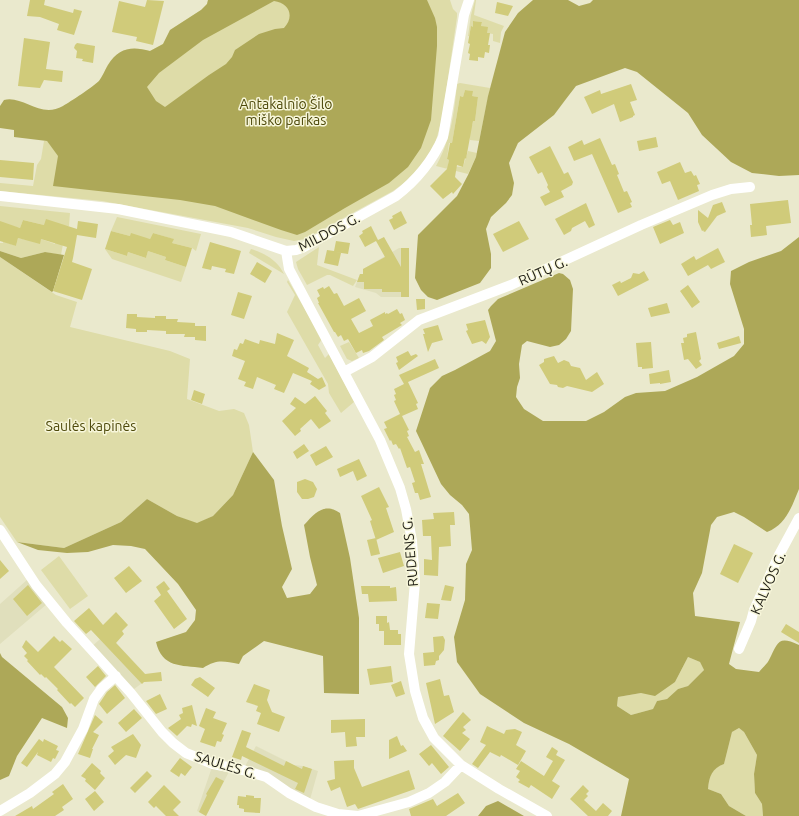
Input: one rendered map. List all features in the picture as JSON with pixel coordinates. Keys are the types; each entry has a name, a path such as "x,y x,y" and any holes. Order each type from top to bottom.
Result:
{"street":[{"name":"MILDOS G.","path":"0,196 118,209 231,232 286,250 296,250 302,248 385,203 408,188 432,159 443,137 464,15 469,0"},
{"name":"RŪTŲ G.","path":"344,372 372,357 419,320 511,285 640,225 712,195 731,189 750,187"},
{"name":"RUDENS G.","path":"286,250 289,269 381,443 398,482 406,509 412,540 415,582 409,654 419,708 427,727 434,738 461,765 499,789 547,816"},
{"name":"KALVOS G.","path":"739,649 760,596 779,555 799,518"},
{"name":"SAULĖS G.","path":"0,530 36,585 173,743 186,753 213,764 243,770 266,777 289,793 316,807 338,814 358,816 409,802 429,793 445,782 461,765"},
{"path":"0,811 30,793 55,774 66,762 83,729 94,699 102,688 116,676"}],"shaded area":[{"path":"399,248 409,248 409,297 381,297 376,293 355,287 360,274 363,274 363,269"},
{"path":"28,579 47,604 0,644 0,604"},
{"path":"107,633 149,678 130,692 90,648"},
{"path":"256,746 294,765 303,766 318,771 309,803 243,770"},
{"path":"213,764 231,768 206,816 197,811"}],"green space":[{"name":"Antakalnio Šilo miško parkas","path":"208,0 450,0 453,9 457,13 457,17 442,119 435,144 431,152 419,168 404,183 393,191 305,239 294,241 248,228 102,201 0,191 0,183 33,186 37,165 41,159 44,141 47,141 58,155 62,107 95,85 111,60 116,55 120,52 131,49 143,49 150,51 163,44 170,30 201,10 207,4"},
{"name":"Antakalnio Šilo miško parkas","path":"208,0 427,0 435,18 437,27 437,46 431,120 421,148 408,167 389,183 305,232 297,235 215,206 180,200 53,186 58,156 47,141 14,137 14,130 0,128 0,106 4,100 11,99 47,110 63,106 99,81 112,59 121,52 131,49 143,49 150,51 163,44 170,30 201,10 207,4","holes":["274,1 287,7 290,15 284,28 259,34 235,50 232,57 226,64 165,107 156,101 147,87 159,73 203,40"]},
{"path":"475,0 474,15 504,26 501,32 500,43 493,41 493,34 487,33 481,26 482,22 474,21 473,27 471,27 468,36"},
{"path":"533,0 568,0 579,6 590,3 593,0 799,0 799,175 779,176 752,173 731,162 702,135 688,113 637,72 625,68 576,86 554,115 518,143 509,163 514,183 512,195 491,217 486,229 491,254 491,268 480,283 437,300 428,297 421,290 415,278 418,235 457,196 468,175 476,157 488,96 505,32 518,13"},
{"path":"460,83 490,88 479,141 470,140 470,134 466,125 472,126 473,121 475,121 478,97 472,96 472,91 465,90 463,97 460,96 452,143 449,143 447,159 449,160 448,166 463,167 468,151 477,153 468,174 436,166 448,136 453,116 457,84"},
{"path":"0,206 70,213 69,226 44,225 23,220 20,228 0,223"},
{"path":"117,217 201,234 196,251 192,248 172,243 173,239 153,233 150,239 111,231"},
{"path":"799,237 799,489 784,520 774,529 767,532 734,512 717,517 711,525 702,573 693,593 695,616 740,622 729,664 736,669 759,672 768,662 780,642 787,641 799,645 799,816 763,816 762,804 755,793 754,774 757,755 744,732 739,728 732,732 724,764 717,768 712,774 708,789 721,794 729,806 746,816 621,816 629,779 569,744 524,723 480,694 457,662 454,637 465,600 466,564 472,550 469,514 441,484 416,431 430,388 442,376 490,351 496,341 488,310 498,299 559,273 563,274 570,280 573,289 571,331 566,339 559,345 550,347 527,341 522,345 519,364 520,378 516,397 524,409 543,421 586,421 604,412 625,397 636,393 665,391 697,377 734,356 744,344 744,329 730,284 731,271 749,262 781,251","holes":["688,657 700,662 704,670 688,686 678,689 667,699 657,701 653,709 631,715 617,706 618,697 641,693 655,696 675,682"]},
{"path":"18,238 27,240 28,238 41,239 55,244 55,242 63,244 61,255 45,252 21,258 0,251 0,243 3,243 3,241 16,246"},
{"path":"319,247 317,265 357,280 353,286 330,275 307,285 298,269 296,262"},
{"path":"105,249 127,256 128,252 146,258 148,251 166,257 165,260 186,267 181,282 112,259"},
{"path":"251,249 262,253 274,261 284,274 249,253"},
{"path":"0,251 21,258 45,252 64,255 53,291 52,292 0,257"},
{"name":"Saulės kapinės","path":"0,257 56,295 77,302 70,327 170,351 190,359 187,399 219,411 234,409 244,413 249,425 253,452 233,495 213,516 197,524 177,516 147,499 121,522 64,548 17,542 0,517"},
{"path":"288,280 322,339 318,345 325,358 329,354 354,402 341,413 329,393 328,384 287,312 295,295 287,282"},
{"path":"349,342 359,358 352,361 347,359 340,346"},
{"path":"253,452 274,480 282,526 292,569 282,587 287,598 310,594 317,585 304,525 320,510 329,509 340,513 350,558 359,618 359,694 324,693 323,656 264,641 243,656 239,664 216,662 203,668 174,664 163,657 156,642 186,632 195,620 196,610 178,584 145,549 131,546 113,545 88,552 67,553 38,550 17,542 64,548 121,522 147,499 177,516 197,523 213,516 233,495"},
{"path":"59,556 88,596 70,609 41,570"},
{"path":"0,653 2,657 62,707 68,718 67,728 42,718 17,756 9,776 0,780"},
{"path":"688,657 700,662 704,670 688,686 678,689 667,699 657,701 653,709 631,715 617,706 618,697 641,693 675,682"},
{"path":"739,728 744,732 757,755 754,774 755,793 762,804 763,816 746,816 729,806 721,794 708,789 713,771 724,764 732,732"},
{"path":"498,801 524,816 478,816 486,806"}],"building":[{"path":"30,0 45,0 44,5 73,13 74,9 82,11 74,35 57,30 59,24 40,17 27,16"},
{"path":"147,0 164,1 153,45 136,41 137,37 112,32 119,1 145,7"},
{"path":"497,2 513,6 508,16 495,13"},
{"path":"473,21 482,22 481,26 488,27 487,33 490,33 488,45 490,45 489,53 485,52 484,58 478,57 478,61 469,60 470,54 468,53 470,44 468,43 471,26 473,27"},
{"path":"24,38 50,42 46,69 63,71 62,82 44,80 40,88 18,86"},
{"path":"77,43 95,46 93,63 76,58 77,51 74,48"},
{"path":"631,84 637,100 630,102 635,115 633,117 620,122 614,104 592,114 584,97 600,90 601,94"},
{"path":"465,90 473,91 472,96 478,97 475,121 473,121 466,159 465,158 463,167 457,165 455,177 462,184 453,194 452,192 443,199 430,186 447,169 449,160 447,159 450,143 452,143 460,96 463,97"},
{"path":"656,137 658,147 639,151 637,141"},
{"path":"600,138 612,165 615,164 619,174 617,175 624,192 627,191 632,202 630,203 632,207 618,213 592,154 574,161 568,147 582,140 584,145"},
{"path":"550,146 564,174 568,172 573,182 572,185 561,191 564,197 545,206 540,197 550,192 547,187 548,185 542,172 538,174 529,157"},
{"path":"0,160 34,163 33,180 0,177"},
{"path":"680,162 685,173 691,171 694,176 696,175 700,184 697,185 699,191 678,200 670,181 662,184 657,172"},
{"path":"788,200 791,223 766,226 767,235 751,237 750,225 752,225 750,204"},
{"path":"722,202 726,212 717,216 705,232 703,231 704,230 702,231 698,222 698,210 708,218 713,205"},
{"path":"586,203 595,225 589,228 585,221 572,228 571,231 564,235 555,219"},
{"path":"401,211 407,223 394,230 389,220 393,218 392,216"},
{"path":"46,219 77,229 78,221 98,224 96,238 77,235 72,262 92,269 82,300 53,291 67,247 41,239 40,244 18,238 16,246 0,241 0,221 20,228 23,220 44,225"},
{"path":"670,220 673,225 680,222 684,233 660,244 653,227"},
{"path":"519,221 529,239 503,252 493,234"},
{"path":"371,226 378,240 384,237 401,267 401,248 409,248 409,297 401,297 401,292 382,292 382,289 364,289 364,282 357,282 360,274 363,274 363,269 385,257 376,241 365,247 359,236 363,233 362,231"},
{"path":"111,231 130,236 131,233 150,239 153,233 174,239 172,243 192,248 186,267 165,260 166,257 148,251 146,258 128,252 127,256 105,249"},
{"path":"336,241 350,243 348,254 335,252 341,253 338,266 324,263 327,250 334,251"},
{"path":"210,242 241,251 234,274 225,272 226,269 212,266 211,270 202,268"},
{"path":"718,248 725,262 711,269 708,265 688,276 681,264 694,256 696,260"},
{"path":"257,262 272,271 265,283 250,274"},
{"path":"644,271 649,280 618,296 612,285 620,281 621,283 631,278 633,273 639,274"},
{"path":"688,285 700,302 692,308 680,291"},
{"path":"329,286 334,294 337,293 344,306 359,298 366,311 351,319 359,333 373,326 370,320 385,312 385,314 388,314 397,309 400,314 402,313 405,320 400,323 402,325 382,337 384,340 369,351 363,353 362,350 356,353 348,339 344,341 341,335 338,337 334,332 318,303 317,298 320,296 317,290 323,287 324,289"},
{"path":"238,292 252,296 244,319 231,315"},
{"path":"416,299 425,299 425,309 417,310"},
{"path":"667,303 670,313 651,317 648,308"},
{"path":"127,314 137,314 137,317 155,318 155,316 166,316 166,319 178,319 177,322 195,323 195,326 206,326 206,341 195,340 195,337 184,337 185,334 166,334 166,331 147,330 147,332 136,332 136,329 126,328"},
{"path":"485,320 490,337 486,344 482,341 472,344 466,331 468,330 466,324"},
{"path":"438,325 443,340 432,343 428,352 423,329"},
{"path":"696,332 701,359 699,361 702,365 696,369 688,359 684,360 681,343 684,343 683,338 687,337 687,334"},
{"path":"277,333 294,340 287,356 309,368 307,372 318,379 322,377 326,386 319,390 310,384 312,381 293,373 284,393 274,389 276,385 257,377 253,389 244,386 246,382 238,379 245,361 232,356 234,349 237,350 240,343 243,344 245,339 259,344 260,340 275,344"},
{"path":"739,336 741,343 719,349 717,343"},
{"path":"651,342 653,368 642,369 642,367 638,367 636,343"},
{"path":"408,351 411,356 416,354 418,356 399,370 396,363 398,362 396,357"},
{"path":"554,356 558,363 564,360 569,362 571,366 580,368 586,380 597,372 604,384 592,392 567,386 563,388 550,384 539,365 544,362 544,359"},
{"path":"435,359 439,368 408,382 418,403 416,404 418,409 402,416 409,430 407,431 409,436 407,437 415,452 419,450 424,464 421,464 431,497 420,500 418,493 415,493 412,483 415,482 410,467 407,468 400,448 399,449 396,444 393,445 391,440 390,441 384,429 387,428 384,422 400,414 394,401 396,400 394,395 396,394 394,389 404,384 399,375"},
{"path":"669,370 671,382 650,384 649,374"},
{"path":"194,390 205,394 202,404 191,400"},
{"path":"315,396 327,411 325,413 331,421 319,429 311,419 295,436 282,421 296,408 290,404 295,397 305,404"},
{"path":"304,444 309,451 297,459 293,452"},
{"path":"326,446 333,457 316,466 310,455"},
{"path":"359,459 367,476 357,481 353,471 340,477 337,469"},
{"path":"305,479 313,482 317,489 314,497 302,499 297,492 297,482"},
{"path":"379,487 389,507 386,508 394,532 376,540 370,521 372,520 361,496"},
{"path":"454,512 455,525 450,525 451,546 439,547 438,576 424,575 424,559 432,560 431,536 423,536 422,520 434,519 433,513"},
{"path":"376,538 380,554 371,556 367,540"},
{"path":"734,544 753,553 738,583 720,574"},
{"path":"400,552 404,566 383,573 378,558"},
{"path":"0,560 9,571 0,579"},
{"path":"129,566 142,581 126,593 114,578"},
{"path":"164,581 170,589 167,591 187,619 174,629 154,601 161,595 156,587"},
{"path":"28,585 42,603 27,616 13,599"},
{"path":"445,585 454,587 451,601 441,600"},
{"path":"361,586 396,587 397,601 369,602 368,594 362,594"},
{"path":"427,603 440,604 438,619 425,618"},
{"path":"89,608 103,625 116,612 128,625 122,631 124,634 116,643 145,674 161,672 162,681 144,682 142,684 91,630 86,634 74,621"},
{"path":"376,616 387,616 387,623 389,622 390,630 398,630 398,634 401,634 401,645 384,645 384,631 379,631 379,624 376,624"},
{"path":"786,624 799,632 799,643 781,632"},
{"path":"54,636 60,642 62,640 72,649 54,667 84,698 75,707 71,703 70,704 46,677 45,678 41,674 40,675 24,656 27,653 22,647 26,640 38,652"},
{"path":"443,636 445,640 444,650 439,656 439,660 436,661 435,665 424,666 423,653 434,652 433,637"},
{"path":"98,666 106,676 95,687 86,677"},
{"path":"391,666 393,682 370,685 367,669"},
{"path":"200,677 215,688 208,697 191,685 195,679"},
{"path":"440,679 444,696 449,695 454,712 435,724 426,683"},
{"path":"401,681 405,694 396,697 391,685"},
{"path":"254,684 270,690 267,700 272,712 285,717 279,732 257,724 261,713 256,711 258,706 246,702"},
{"path":"115,685 125,698 107,714 99,704 107,692"},
{"path":"160,694 167,709 156,714 146,701"},
{"path":"192,705 197,726 192,724 191,727 187,726 177,736 168,728 181,719 179,715 183,713 182,708"},
{"path":"206,708 216,712 213,718 227,723 222,734 224,735 221,742 217,741 215,747 200,742 205,729 199,726"},
{"path":"134,709 142,718 126,732 118,723"},
{"path":"463,712 471,720 463,727 466,730 462,733 470,739 460,751 443,736"},
{"path":"95,715 103,722 93,732 99,735 92,749 90,758 78,754"},
{"path":"365,719 365,737 356,737 357,746 346,747 345,732 331,733 331,720"},
{"path":"487,726 504,734 506,730 515,729 522,732 516,745 526,751 518,765 501,755 500,757 490,752 478,768 472,764 486,745 480,742"},
{"path":"242,730 251,733 246,747 284,766 286,761 302,769 303,766 312,769 304,793 295,789 298,783 242,756 241,760 232,757"},
{"path":"133,734 141,745 136,758 126,755 115,765 108,756 114,751 111,747"},
{"path":"397,736 401,746 403,745 407,751 389,759 389,740"},
{"path":"39,739 43,742 44,739 58,746 56,750 59,751 55,759 53,758 51,762 37,755 38,752 27,767 21,763"},
{"path":"431,745 449,767 441,774 432,763 429,766 419,754"},
{"path":"552,747 558,751 556,755 565,760 552,781 560,786 552,799 531,785 529,788 518,782 520,780 516,777 520,771 516,769 521,761 544,776 553,761 546,757"},
{"path":"180,758 192,767 185,776 181,773 179,777 170,771"},
{"path":"354,760 354,768 362,787 409,770 415,789 358,809 355,804 347,807 340,787 331,791 327,781 335,779 334,761"},
{"path":"92,763 101,771 100,773 105,778 95,790 85,781 86,779 81,776"},
{"path":"147,771 152,776 135,793 130,788"},
{"path":"216,777 224,781 206,816 199,812 207,795 206,794"},
{"path":"63,784 73,799 62,807 64,810 55,816 15,816 32,806 33,809 54,794 52,792"},
{"path":"164,785 181,802 173,810 179,816 166,816 156,806 154,808 148,802"},
{"path":"583,785 589,791 586,794 588,796 584,800 596,811 603,803 612,811 608,816 588,816 570,799"},
{"path":"95,791 104,802 94,811 85,799"},
{"path":"458,793 465,803 446,816 411,816 409,809 433,799 437,806"},
{"path":"246,795 254,796 254,798 261,798 260,813 244,812 244,809 239,808 239,805 237,805 238,796 246,797"}]}
